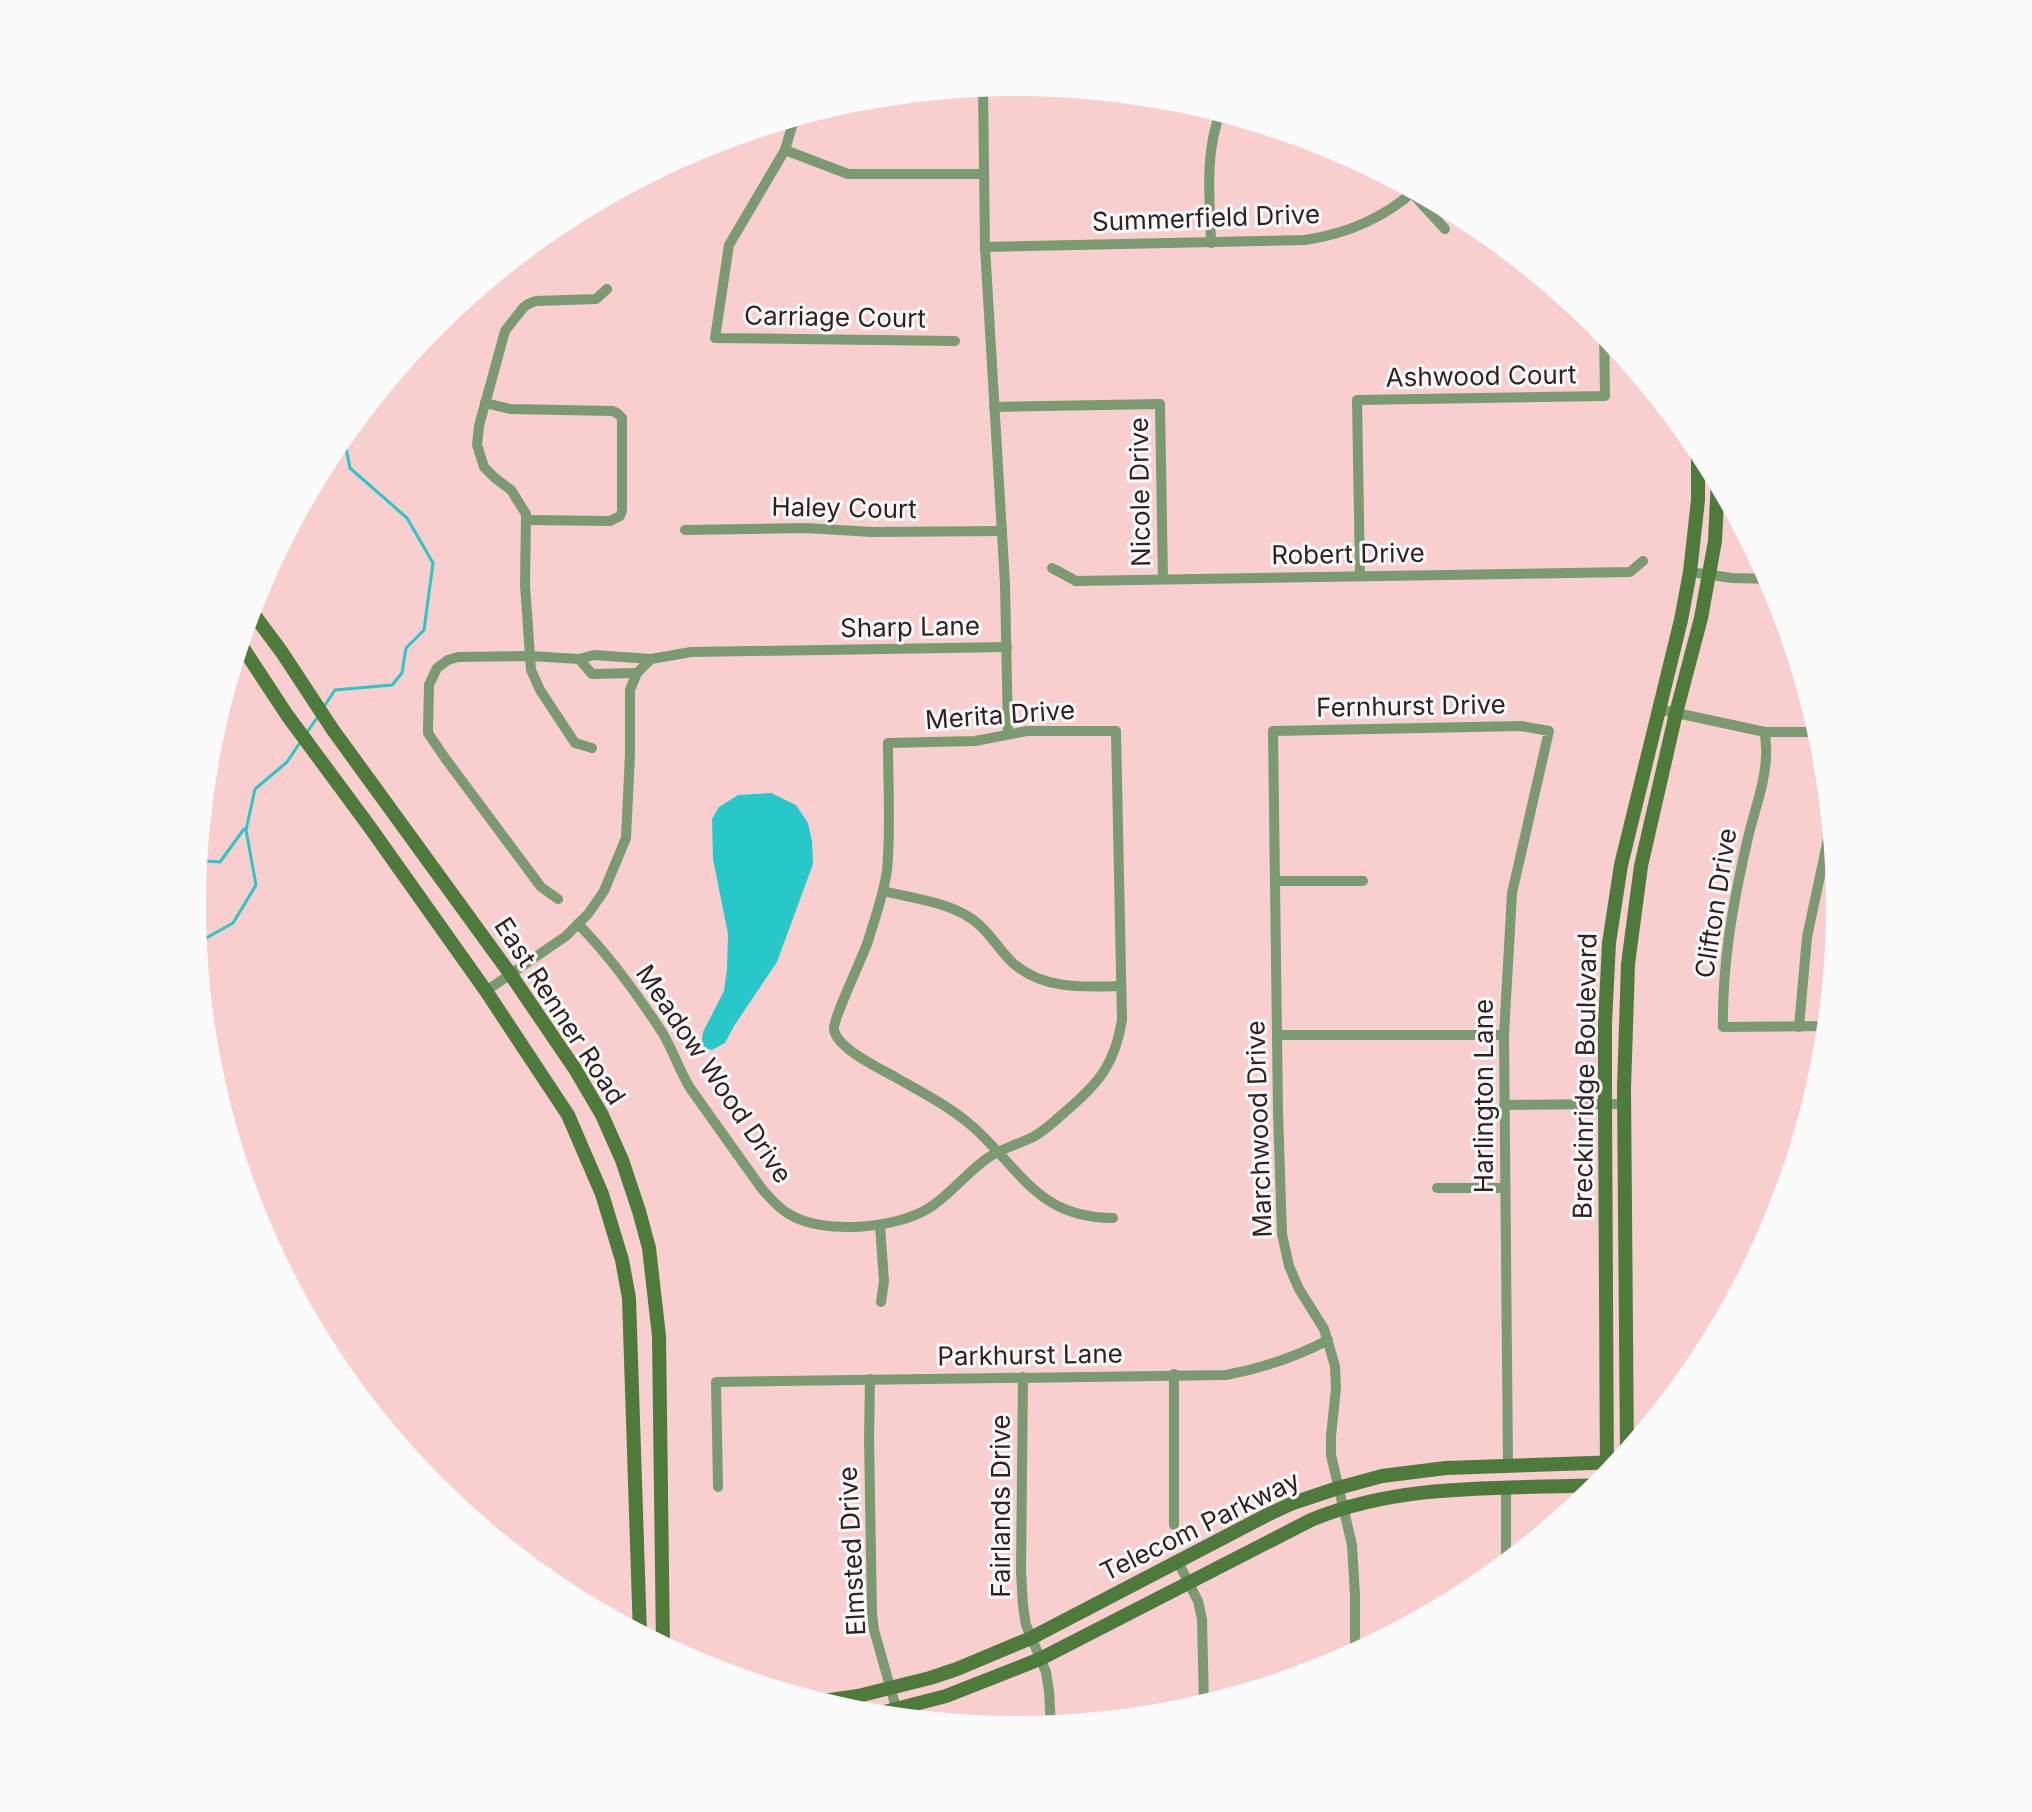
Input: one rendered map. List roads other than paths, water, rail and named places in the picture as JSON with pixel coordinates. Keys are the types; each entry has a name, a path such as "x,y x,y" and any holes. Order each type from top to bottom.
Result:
{"street":[{"name":"Sharp Lane","path":"579,659 594,655 651,659 691,652 1007,647 985,247 983,97"},
{"path":"1211,243 1210,154 1217,122"},
{"path":"791,128 785,150 848,174 983,174"},
{"name":"Carriage Court","path":"785,150 729,245 715,338 955,341"},
{"name":"Summerfield Drive","path":"985,247 1305,240 1321,238 1369,222 1406,197"},
{"path":"1430,211 1445,229"},
{"path":"592,748 575,743 540,690 531,670 525,585 526,514 511,490 489,472 478,453 478,436 505,331 523,308 536,301 596,299 607,289"},
{"name":"Ashwood Court","path":"1360,576 1357,400 1605,396 1605,350"},
{"path":"485,403 510,409 612,411 619,414 623,423 620,516 610,521 526,520"},
{"name":"Nicole Drive","path":"994,407 1160,404 1163,579"},
{"name":"Breckinridge Boulevard","path":"1614,1452 1605,1104 1609,943 1621,865 1681,620 1690,572 1698,470"},
{"name":"Breckinridge Boulevard","path":"1627,1438 1624,1104 1628,964 1641,866 1676,713 1700,627 1715,541 1717,501"},
{"name":"Haley Court","path":"685,530 1002,531"},
{"name":"Robert Drive","path":"1052,568 1076,581 1630,572 1643,561"},
{"path":"1690,572 1757,580"},
{"name":"East Renner Road","path":"259,621 575,1069 602,1115 622,1160 649,1248 659,1336 663,1634"},
{"path":"249,646 271,638"},
{"path":"1007,647 1008,734"},
{"name":"East Renner Road","path":"247,653 287,715 486,991 568,1115 602,1194 622,1260 629,1298 640,1622"},
{"path":"558,899 541,887 428,733 429,685 437,668 458,657 579,659 592,674 637,673"},
{"path":"486,991 566,936 588,914 604,891 626,838 630,690 637,673 651,659"},
{"path":"1658,709 1765,732 1806,732"},
{"name":"Fernhurst Drive","path":"1273,731 1521,726 1549,731"},
{"name":"Merita Drive","path":"883,891 887,871 888,743 975,741 1027,731 1116,731"},
{"name":"Meadow Wood Drive","path":"578,924 597,943 663,1033 690,1088 775,1204 804,1222 822,1226 880,1226 909,1218 929,1208 980,1163 1044,1130 1090,1090 1112,1059 1122,1020 1116,731"},
{"name":"Marchwood Drive","path":"1273,731 1280,1197 1284,1247 1299,1289 1324,1329 1335,1366 1331,1455 1352,1545 1355,1641"},
{"name":"Harlington Lane","path":"1508,1466 1504,1035 1512,893 1549,731"},
{"name":"Clifton Drive","path":"1765,732 1764,775 1728,931 1723,1027 1817,1026"},
{"path":"1799,1027 1807,937 1824,857"},
{"path":"1275,881 1363,881"},
{"path":"1113,1218 1083,1215 1046,1200 1030,1188 973,1127 946,1107 858,1056 837,1039 834,1022 866,949 883,891 938,904 973,919 1014,964 1052,983 1072,987 1121,986"},
{"path":"1277,1035 1504,1035"},
{"path":"1504,1105 1624,1104"},
{"path":"1437,1188 1505,1188"},
{"path":"880,1226 884,1281 881,1302"},
{"name":"Parkhurst Lane","path":"718,1487 716,1382 1226,1375 1255,1370 1304,1353 1328,1340"},
{"path":"1174,1374 1174,1525"},
{"name":"Fairlands Drive","path":"1023,1377 1023,1606 1026,1625 1046,1672 1050,1715"},
{"name":"Elmsted Drive","path":"870,1379 872,1613 896,1707"},
{"name":"Telecom Parkway","path":"847,1698 957,1669 1031,1638 1267,1515 1338,1488 1382,1476 1446,1468 1604,1462"},
{"name":"Telecom Parkway","path":"911,1709 1040,1659 1311,1520 1344,1508 1442,1490 1582,1486"},
{"path":"1506,1489 1506,1551"},
{"path":"1178,1562 1198,1601 1202,1619 1204,1693"}],"water":[{"path":"771,793 796,805 808,823 813,864 777,962 725,1043 712,1050 701,1047 703,1032 724,991 728,934 713,859 712,819 719,807 738,795"}],"waterway":[{"path":"323,708 335,690 392,685 402,673 406,648 424,630 433,563 407,518 350,468 347,451"},
{"path":"305,735 317,718"},
{"path":"207,937 233,923 256,885 246,830 255,789 287,762 301,741"},
{"path":"208,861 220,862 244,829"}]}
